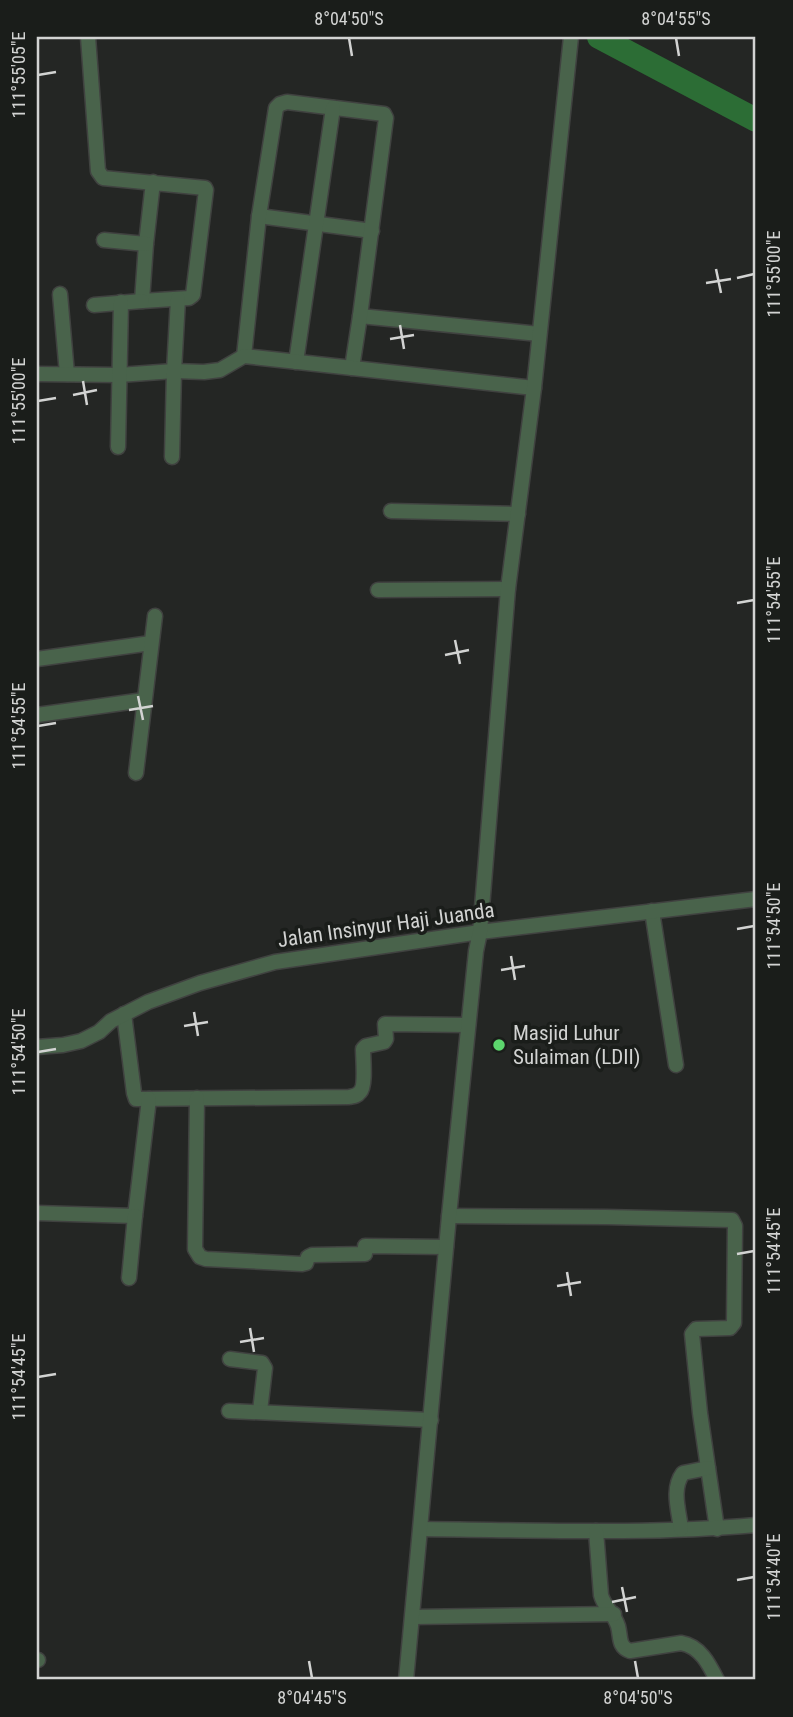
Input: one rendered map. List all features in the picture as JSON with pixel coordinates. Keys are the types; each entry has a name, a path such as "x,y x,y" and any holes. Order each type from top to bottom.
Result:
{"street":[{"path":"88,37 98,171 103,178 206,190 193,295 190,298 93,305"},
{"path":"405,1680 468,1024 480,932 508,589 534,388 570,40"},
{"path":"244,356 259,216 276,108 287,102 386,116 352,368"},
{"path":"296,362 333,108"},
{"path":"142,301 153,182"},
{"path":"259,216 372,231"},
{"path":"104,240 146,244"},
{"path":"60,294 66,374"},
{"path":"172,457 178,299"},
{"path":"118,447 121,302"},
{"path":"360,316 539,334"},
{"path":"37,374 204,372 220,370 244,356 534,388"},
{"path":"391,511 518,514"},
{"path":"378,590 508,589"},
{"path":"136,773 155,616"},
{"path":"37,659 151,643"},
{"path":"37,715 145,700"},
{"name":"Jalan Insinyur Haji Juanda","path":"37,1047 81,1041 99,1032 111,1021 148,1003 200,982 275,962 480,932 756,899"},
{"path":"652,911 676,1065"},
{"path":"124,1014 136,1099 356,1096 363,1088 363,1049 384,1042 387,1022 468,1024"},
{"path":"197,1098 195,1248 200,1257 302,1264 312,1255 365,1254 365,1246 446,1247"},
{"path":"128,1278 149,1099"},
{"path":"37,1213 135,1216"},
{"path":"449,1216 732,1220 735,1226 734,1323 730,1328 696,1329 692,1334 700,1413 717,1529"},
{"path":"230,1359 262,1363 265,1368 260,1411"},
{"path":"229,1410 431,1419"},
{"path":"681,1530 676,1487 678,1479 683,1473 708,1468"},
{"path":"421,1529 681,1530 756,1525"},
{"path":"596,1531 601,1595 604,1605 614,1614 622,1647 626,1650 687,1644 698,1650 717,1680"},
{"path":"413,1616 614,1614"}],"waterway":[{"path":"599,37 756,120"}],"place":[{"name":"Masjid Luhur Sulaiman (LDII)","path":"499,1045"}]}
